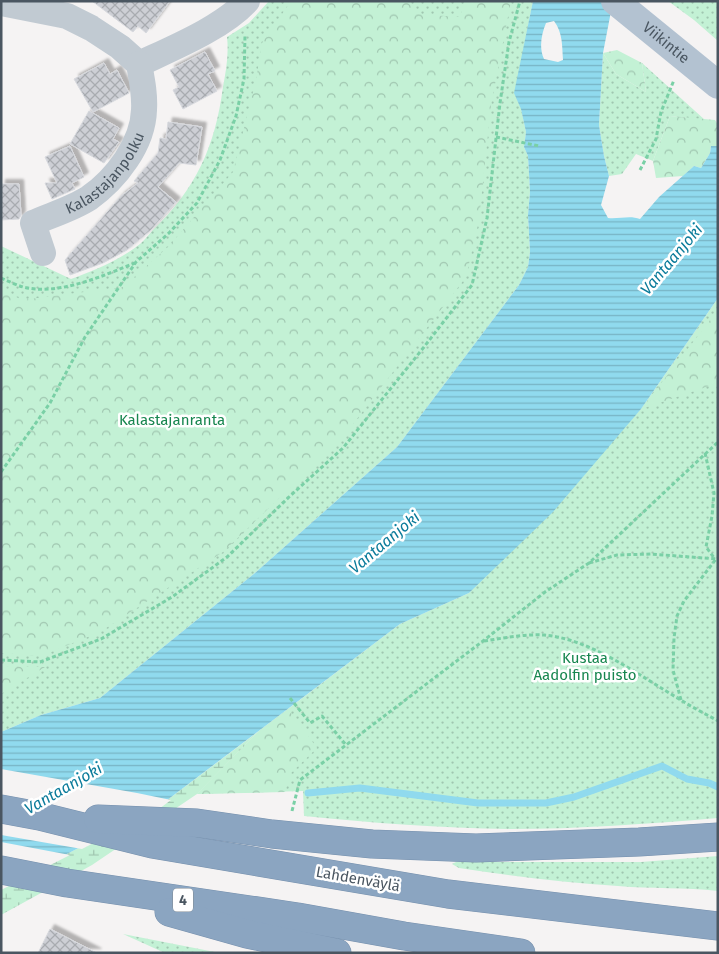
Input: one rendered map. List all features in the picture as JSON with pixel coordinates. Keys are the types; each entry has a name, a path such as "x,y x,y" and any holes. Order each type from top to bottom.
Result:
{"highway":[{"name":"Lahdenväylä","path":"1,809 39,816 152,844 448,894 718,926"},
{"path":"39,816 197,823 272,834 372,844 476,848 718,837"},
{"name":"4","path":"1,870 67,884 289,915 404,936 521,953"},
{"path":"67,884 247,934 337,953"}],"main road":[{"name":"Viikintie","path":"616,2 718,85"}],"street":[{"path":"1,3 67,16 91,28 120,47 139,64 204,32 243,5"},
{"name":"Kalastajanpolku","path":"43,253 33,223 88,198 106,184 123,166 140,131 144,111 144,87 139,64"}],"path":[{"path":"1,660 40,662 102,639 172,597 227,557 343,448 424,348 472,285 487,218 510,42 520,1"},
{"path":"1,472 50,403 85,337 136,262 169,233 197,203 220,160 236,116 244,79 245,35 243,5"},
{"path":"640,170 656,138 661,112 676,79"},
{"path":"496,138 539,146"},
{"path":"1,278 23,287 51,289 91,281 136,262"},
{"path":"292,811 300,780 483,642 545,592 589,563 704,453 718,442"},
{"path":"704,453 714,493 706,547 717,559"},
{"path":"589,563 617,555 651,554 717,559"},
{"path":"681,700 673,670 674,638 678,616 684,601 717,559"},
{"path":"483,642 518,636 544,635 559,637 584,646 627,666 718,721"},
{"path":"290,698 310,723 322,716 346,745"}],"green space":[{"name":"Kalastajanranta","path":"269,1 533,1 515,93 521,108 526,132 524,147 528,156 530,252 528,267 519,285 397,447 255,573 100,698 41,715 1,732 1,246 71,279 113,261 140,244 181,199 192,183 209,148 215,129 225,75 227,37 249,23"},
{"name":"Kalastajanranta","path":"291,1 408,1 417,14 459,17 467,1 511,1 491,105 479,220 466,277 343,437 223,552 100,632 41,656 1,653 1,289 22,300 123,287 169,246 233,172 256,80 262,43"},
{"path":"668,1 718,1 718,41 694,20"},
{"path":"617,50 642,63 646,92 616,74 603,53"},
{"path":"603,53 616,74 646,92 642,63 705,120 670,116 653,161 636,154 622,174 609,176 599,125"},
{"path":"670,116 715,120 718,125 718,146 711,146 710,153 701,168 694,166 683,176 656,178 653,161"},
{"name":"Kustaa Aadolfin puisto","path":"718,298 718,818 561,828 457,828 304,816 303,791 197,794 259,731 400,624 469,593 641,409"},
{"path":"718,310 718,383 641,409"},
{"path":"1,666 45,667 1,694"},
{"path":"288,709 317,748 291,773 285,792 197,794 259,731"},
{"path":"259,731 197,794 92,865 1,915 1,888 158,807"},
{"path":"718,856 718,891 558,881 459,868 452,864 456,862 641,862"},
{"path":"123,934 220,953 165,953"}],"water":[{"name":"Vantaanjoki","path":"533,1 613,1 603,53 599,125 609,176 601,205 608,218 632,217 640,219 659,197 694,166 701,168 710,153 711,146 718,146 718,298 641,409 553,512 469,593 400,624 158,807 1,888 1,732 41,715 100,698 255,573 397,447 519,285 528,267 530,252 528,215 530,192 528,156 524,147 526,132 521,109 514,93","holes":["554,21 562,40 563,60 558,62 544,59 541,46 546,23"]}],"pier":[{"path":"1,769 171,800 159,809 82,849 1,835"},
{"path":"1,842 70,855 1,890"}],"building":[{"path":"92,1 170,1 146,33 138,26 133,32"},
{"path":"205,52 215,71 208,74 217,91 183,109 173,90 179,87 170,70"},
{"path":"104,63 110,74 117,70 129,93 93,112 74,79"},
{"path":"89,111 119,128 113,139 119,142 104,163 70,144"},
{"path":"168,122 202,127 196,165 179,163 158,187 176,202 151,230 127,250 103,263 70,275 65,260 121,196 138,183 134,181 158,153 160,138 166,139"},
{"path":"70,146 84,177 72,183 75,189 52,199 45,183 57,183 45,157"},
{"path":"1,184 19,184 21,215 19,219 1,220"},
{"path":"50,929 97,953 38,953"}],"waterway":[{"path":"308,793 360,788 478,803 546,803 574,797 662,766 687,779 709,783 718,787"}]}
